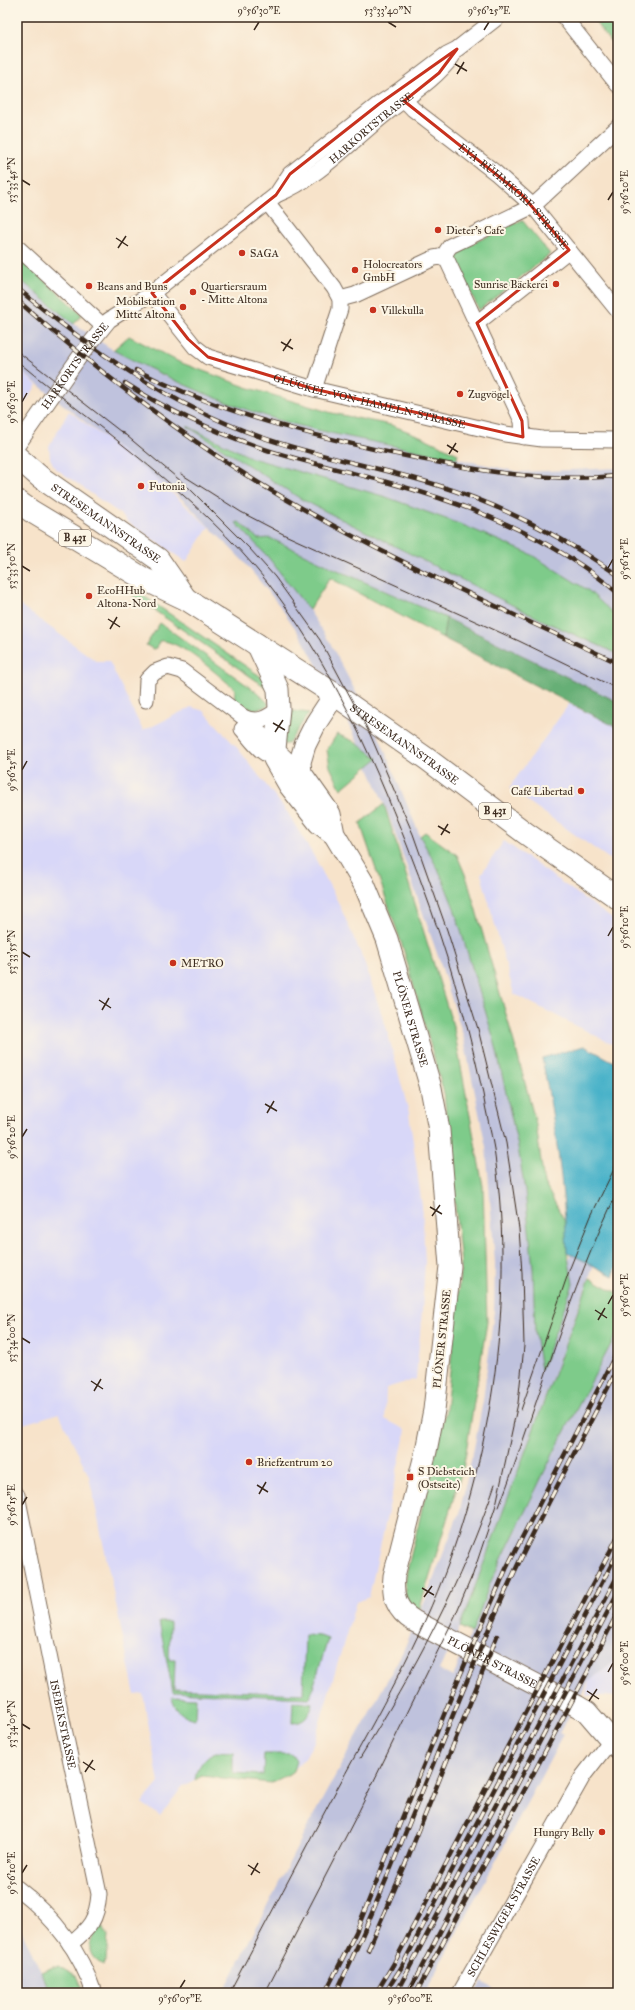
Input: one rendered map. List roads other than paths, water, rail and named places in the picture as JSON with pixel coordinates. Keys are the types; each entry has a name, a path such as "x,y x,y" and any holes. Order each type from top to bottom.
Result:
{"main road":[{"name":"STRESEMANNSTRASSE","path":"17,456 40,478 158,559 186,599"},
{"name":"STRESEMANNSTRASSE","path":"17,501 144,579 186,599 335,694 427,759 527,834 618,898"}],"street":[{"name":"HARKORTSTRASSE","path":"17,446 80,356 104,326 152,293 272,198 299,185 389,112 401,97 439,74 457,49 498,17"},
{"path":"564,17 618,85"},
{"name":"EVA-RÜHMKORF-STRASSE","path":"401,97 501,177 533,206 618,311"},
{"path":"442,258 447,248 453,244 533,206 618,127"},
{"path":"272,198 340,299 340,309 314,389"},
{"path":"17,247 104,326"},
{"path":"477,323 569,250"},
{"path":"340,299 355,295 434,258 442,258 450,264 522,421 523,437"},
{"name":"GLÜCKEL-VON-HAMELN-STRASSE","path":"152,293 188,339 204,355 314,389 523,437 618,440"},
{"path":"257,644 278,689 278,754 305,745"},
{"name":"PLÖNER STRASSE","path":"146,700 147,680 155,672 168,667 182,671 224,704 251,721 262,720 279,709"},
{"path":"301,773 300,762 305,745 316,723 335,694"},
{"name":"PLÖNER STRASSE","path":"224,704 255,743 266,754 278,754"},
{"name":"PLÖNER STRASSE","path":"243,717 278,754 301,773 330,814 334,834 364,884 387,939 431,1088 439,1130 450,1266 434,1410 406,1536 394,1576 393,1589 395,1599 402,1612 414,1621 578,1706 587,1712 616,1739"},
{"name":"PLÖNER STRASSE","path":"278,754 289,785 319,823 334,834"},
{"name":"ISEBEKSTRASSE","path":"17,1495 99,1894 98,1909 95,1918 89,1928 70,1944"},
{"name":"SCHLESWIGER STRASSE","path":"460,1993 583,1776 616,1739"},
{"path":"17,1888 49,1916 70,1944 94,1993"}],"water":[{"path":"584,1046 618,1064 618,1265 613,1276 567,1252 564,1203 558,1154 542,1058"}],"tram line":[{"path":"17,351 125,435"},
{"path":"17,361 148,466 211,521 241,551 268,583 311,644 347,709 363,742 393,810 419,875 450,968 468,1031 494,1149 500,1201 502,1253 501,1306 497,1358 479,1462 465,1512 438,1591 412,1649 229,1993"},
{"path":"121,431 188,487 250,549 275,577 320,640 369,732 413,834 447,930 478,1029 506,1143 519,1229 524,1346 518,1403 496,1505 471,1580"},
{"path":"181,474 241,512 285,535 519,641 618,689"},
{"path":"521,1410 570,1268 591,1216 618,1161"},
{"path":"499,1507 584,1268 618,1191"},
{"path":"360,1758 418,1659 452,1591 468,1556 495,1484"},
{"path":"265,1993 359,1811 455,1616 472,1576"}],"railway":[{"path":"17,288 102,354 163,392 195,409 227,424 261,437 326,456 437,485 485,502 553,535 618,575"},
{"path":"17,300 103,373 163,419 225,462 257,482 301,508 390,555 480,599 618,663"},
{"path":"136,370 196,397 256,418 318,436 382,451 470,468 528,476 588,478 618,476"},
{"path":"125,383 175,412 210,428 264,449 414,490 446,500 507,524 565,555 618,593"},
{"path":"325,1993 356,1932 458,1680 506,1569 618,1350"},
{"path":"336,1993 376,1904 469,1676 503,1597 534,1531 618,1368"},
{"path":"376,1993 393,1965 618,1536"},
{"path":"385,1993 401,1968 618,1552"},
{"path":"396,1993 618,1575"},
{"path":"408,1993 618,1592"},
{"path":"416,1993 618,1612"},
{"path":"368,1950 405,1865 497,1636"}],"place":[{"name":"Dieter's Cafe","path":"438,230"},
{"name":"SAGA","path":"242,253"},
{"name":"Holocreators GmbH","path":"355,270"},
{"name":"Sunrise Bäckerei","path":"556,284"},
{"name":"Beans and Buns","path":"89,286"},
{"name":"Quartiersraum - Mitte Altona","path":"193,292"},
{"name":"Mobilstation Mitte Altona","path":"183,307"},
{"name":"Villekulla","path":"373,310"},
{"name":"Zugvögel","path":"460,394"},
{"name":"Futonia","path":"141,486"},
{"name":"EcoHHub Altona-Nord","path":"89,596"},
{"name":"Café Libertad","path":"581,791"},
{"name":"METRO","path":"173,963"},
{"name":"Briefzentrum 20","path":"249,1462"},
{"name":"S Diebsteich (Ostseite)","path":"410,1477"},
{"name":"Hungry Belly","path":"602,1832"}]}
